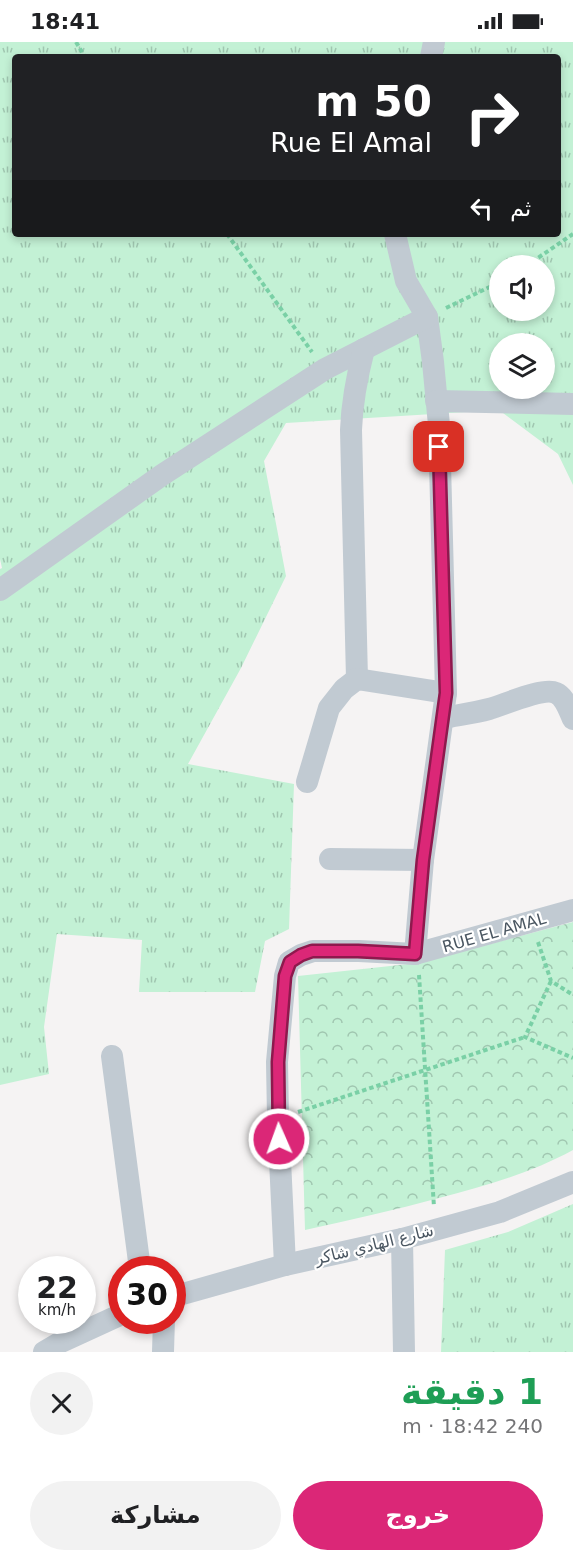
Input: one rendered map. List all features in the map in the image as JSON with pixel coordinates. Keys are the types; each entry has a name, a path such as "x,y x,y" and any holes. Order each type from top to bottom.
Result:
{"street":[{"path":"396,237 406,281 427,317 439,425 446,693 423,860 415,954"},
{"path":"0,590 162,475 325,369 427,317"},
{"path":"357,679 351,430 352,408 364,349"},
{"path":"436,401 573,404"},
{"path":"307,782 329,708 344,689 357,679 446,693"},
{"path":"443,718 487,710 537,693 550,692 563,698 573,719"},
{"path":"330,859 423,860"},
{"name":"RUE EL AMAL","path":"285,1265 278,1118 278,1062 285,976 290,962 312,951 415,954 573,910"},
{"path":"112,1056 138,1256"},
{"name":"شارع الهادي شاكر","path":"186,1293 285,1265 402,1239 500,1212 573,1182"},
{"path":"402,1239 404,1352"},
{"path":"44,1352 108,1320"},
{"path":"164,1334 164,1352"}],"path":[{"path":"542,255 573,234"},
{"path":"229,237 325,369"},
{"path":"427,317 489,287"},
{"path":"532,921 551,981 573,995"},
{"path":"415,954 418,963 433,1200 437,1228"},
{"path":"525,1037 551,981"},
{"path":"278,1118 525,1037 573,1058"}],"green space":[{"path":"0,42 573,42 573,485 558,454 499,410 286,423 264,461 286,576 241,668 188,764 294,784 289,929 265,941 255,992 139,992 142,940 57,934 44,1027 49,1074 0,1085 0,569 2,568 0,559"},
{"path":"573,922 573,1150 541,1166 491,1184 406,1207 305,1230 298,976 418,963"},
{"path":"573,1204 573,1352 441,1352 445,1250 508,1232"}],"route":[{"path":"279,1139 278,1062 285,976 290,962 312,951 415,954 423,860 446,693 439,447"}]}
